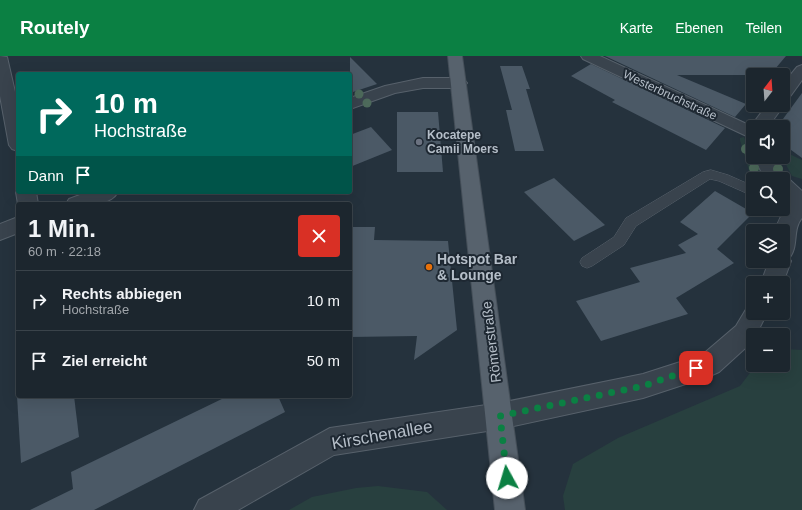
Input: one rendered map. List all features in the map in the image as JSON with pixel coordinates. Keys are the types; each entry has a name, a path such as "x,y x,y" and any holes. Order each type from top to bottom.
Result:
{"main road":[{"name":"Römerstraße","path":"455,56 500,416 510,510"}],"street":[{"name":"Westerbruchstraße","path":"588,56 746,130"},
{"path":"0,57 16,133"},
{"path":"790,86 802,70"},
{"path":"352,103 391,89 423,83 459,83"},
{"path":"764,120 771,112"},
{"path":"0,145 16,142"},
{"path":"81,202 103,194"},
{"path":"787,224 796,206 790,196"},
{"path":"0,232 16,226"},
{"name":"Kirschenallee","path":"209,510 330,442 500,416 643,386 710,364 744,334 752,320"}],"lane":[{"path":"587,262 619,241 631,222 707,175 711,174 717,176 746,189"}],"green space":[{"path":"744,137 746,142 746,160 740,140 740,138"},
{"path":"790,154 802,160 802,179 792,176 786,164 790,164"},
{"path":"747,164 758,164 762,172 749,172"},
{"path":"790,349 802,350 802,510 565,510 563,496 573,464 618,438 740,386 751,372 790,372"},
{"path":"378,486 427,492 447,510 289,510 312,497 356,488"}],"building":[{"path":"605,56 786,56 776,68 746,68 746,75 677,75 746,104 735,117"},
{"path":"350,57 377,84 352,92 352,72 350,72"},
{"path":"591,64 725,128 706,150 612,102 615,100 571,76"},
{"path":"500,66 522,66 530,89 526,89 544,151 515,151 506,110 512,110"},
{"path":"802,93 802,158 790,149 790,120 783,119 788,112 790,112 790,109"},
{"name":"Kocatepe Camii Moers","path":"397,112 438,112 443,172 397,172"},
{"path":"371,127 392,150 352,166 352,134"},
{"path":"554,178 605,225 574,241 524,192"},
{"path":"715,191 746,209 746,216 750,216 717,249 734,263 676,298 688,314 601,341 576,301 640,282 630,268 686,253 678,245 698,234 680,222"},
{"path":"352,227 375,227 374,240 448,241 457,330 414,360 417,336 352,337"},
{"path":"17,398 74,398 79,437 21,463"},
{"path":"224,398 279,398 285,412 94,510 30,510 73,489 71,472"}],"place":[{"name":"Kocatepe Camii Moers","path":"419,142"},
{"name":"Hotspot Bar & Lounge","path":"429,267"}],"route":[{"path":"507,478 500,416 643,386 696,368"}]}
